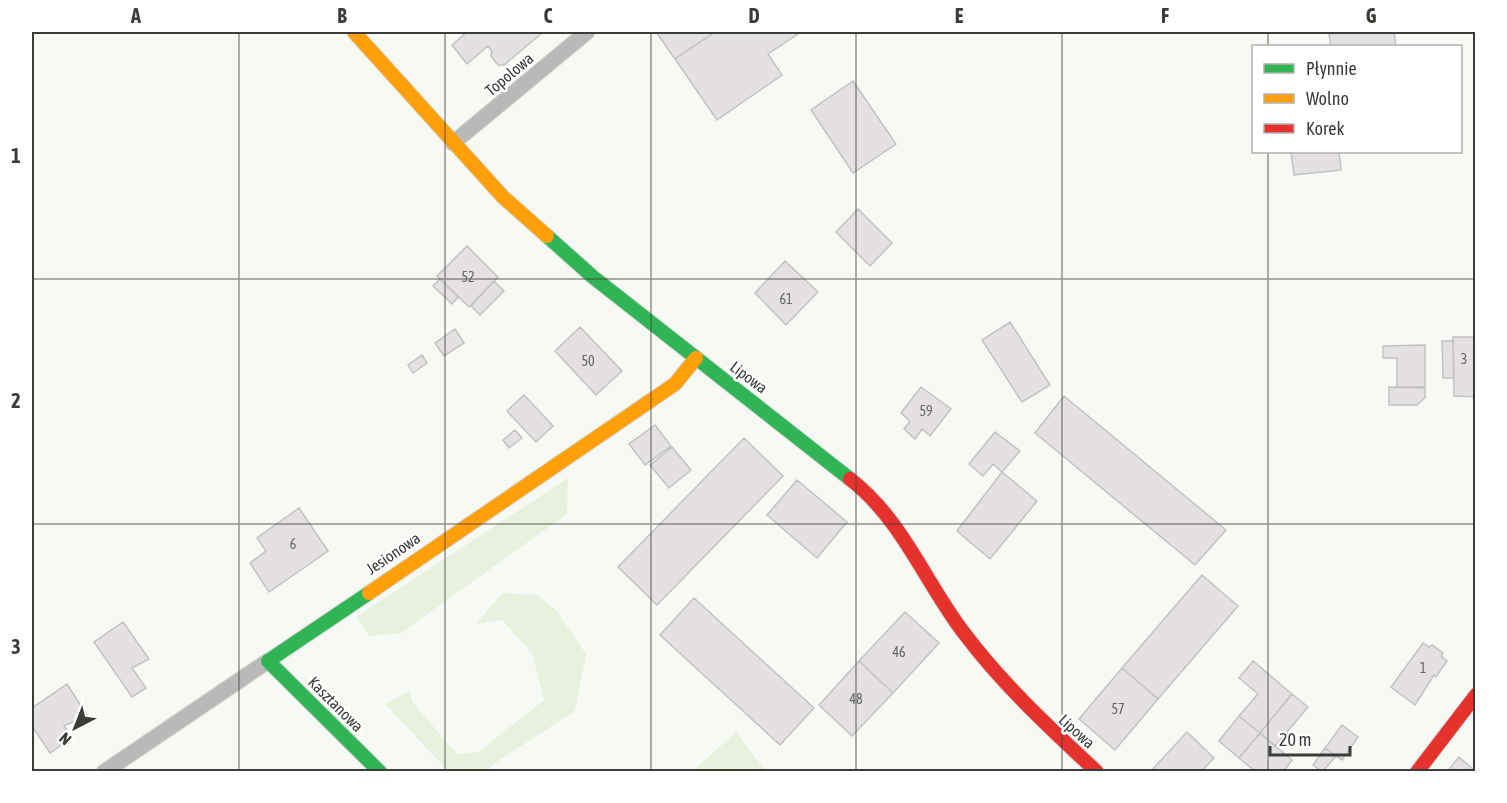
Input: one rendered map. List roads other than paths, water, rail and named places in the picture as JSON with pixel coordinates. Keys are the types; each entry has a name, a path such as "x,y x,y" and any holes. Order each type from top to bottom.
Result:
{"street":[{"name":"Lipowa","path":"354,32 503,197 551,241 863,489 907,542 962,631 994,671 1041,720 1097,771"},
{"name":"Jesionowa","path":"268,661 675,384 696,358"},
{"name":"Kasztanowa","path":"268,661 380,771"},
{"path":"1418,771 1476,695"}],"lane":[{"name":"Topolowa","path":"453,143 587,32"},
{"name":"Jesionowa","path":"104,771 268,661"}]}
